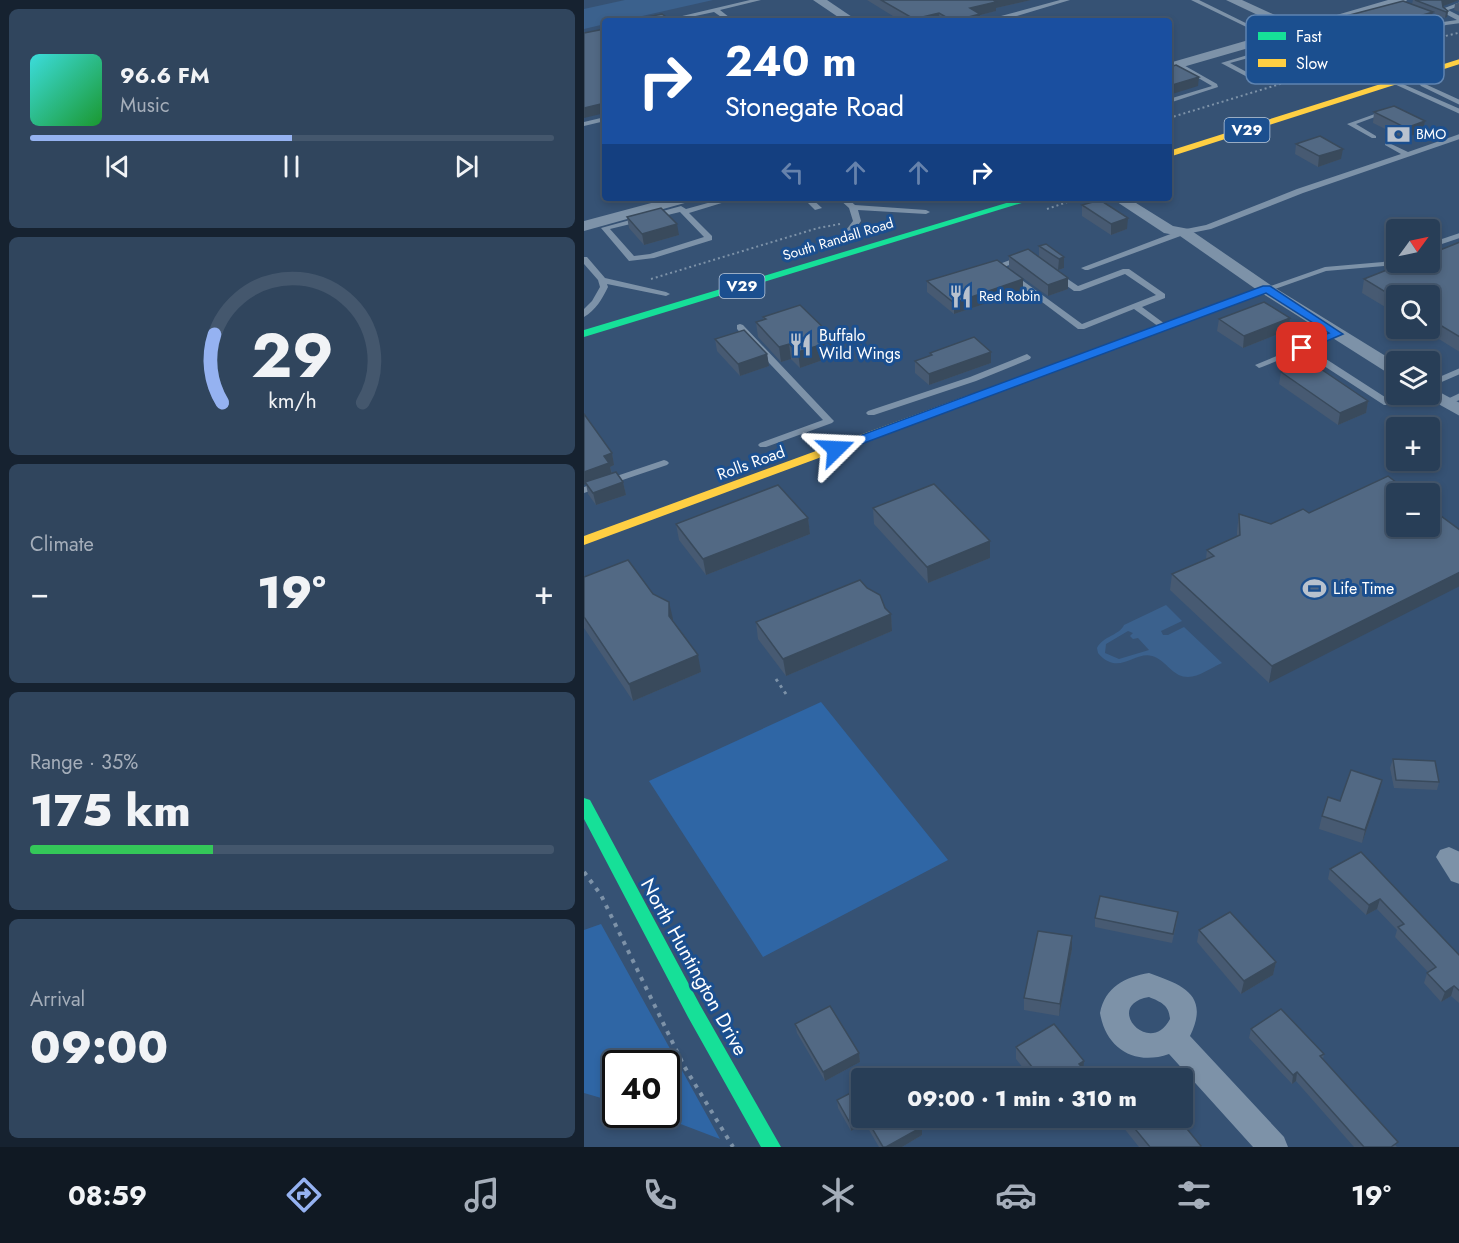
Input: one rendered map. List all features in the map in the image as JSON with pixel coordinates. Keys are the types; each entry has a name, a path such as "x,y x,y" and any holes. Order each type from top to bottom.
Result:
{"main road":[{"name":"V29","path":"1444,66 1460,61"},
{"name":"V29","path":"1172,153 1388,84"},
{"name":"South Randall Road","path":"584,334 1023,201"},
{"name":"South Randall Road","path":"885,225 931,210"},
{"name":"South Randall Road","path":"838,239 864,231"},
{"name":"Rolls Road","path":"584,541 1266,289"},
{"path":"584,320 671,293"},
{"name":"North Huntington Drive","path":"584,804 694,1011 771,1147"}],"street":[{"path":"819,0 847,18"},
{"path":"1232,0 1264,15"},
{"path":"1354,15 1397,1"},
{"path":"1173,66 1246,44"},
{"path":"1123,201 1169,230 1184,232 1266,289 1386,364"},
{"path":"1148,201 1181,223 1184,232"},
{"path":"584,226 682,205"},
{"path":"1440,396 1455,403"},
{"path":"1174,1039 1273,1147"}],"lane":[{"path":"678,18 758,0"},
{"path":"1001,18 1067,0"},
{"path":"1194,0 1246,27"},
{"path":"1460,4 1445,9 1460,21"},
{"path":"715,10 727,18"},
{"path":"1445,22 1460,21"},
{"path":"1210,55 1246,74"},
{"path":"1226,63 1246,57"},
{"path":"1172,100 1215,87 1213,82 1173,66"},
{"path":"1399,84 1460,111"},
{"path":"1422,84 1460,103"},
{"path":"1374,137 1350,124 1391,110"},
{"path":"584,124 602,120"},
{"path":"1085,268 1184,232 1206,228 1460,136"},
{"path":"1387,144 1407,154"},
{"path":"682,205 709,238 651,256 632,259 605,228 682,205 712,201"},
{"path":"810,201 818,208"},
{"path":"838,239 857,221 853,207 846,201"},
{"path":"853,207 931,210"},
{"path":"1440,242 1460,235"},
{"path":"1029,255 1077,289 1126,271 1162,296 1135,306 1080,327 998,266 1029,255"},
{"path":"584,314 601,295 604,287 602,280 585,262"},
{"path":"1266,289 1325,269 1386,263"},
{"path":"602,280 671,293"},
{"path":"1135,306 1165,327"},
{"path":"740,327 829,422 763,445"},
{"path":"1259,365 1337,334"},
{"path":"1302,348 1386,404"},
{"path":"871,413 973,379 1027,357"},
{"path":"1440,380 1460,371"},
{"path":"584,490 664,464"}],"path":[{"path":"1444,36 1458,33"},
{"path":"1172,117 1280,84"},
{"path":"650,279 818,228 843,223"},
{"path":"776,679 788,697"},
{"path":"584,872 602,894 684,1066 733,1147"}],"shaded area":[{"path":"625,0 713,0 633,18 602,18 602,25 584,29 584,9"},
{"path":"1166,605 1182,621 1161,631 1163,635 1184,627 1222,663 1201,674 1188,677 1179,675 1150,655 1121,663 1106,660 1098,653 1097,648 1124,625","holes":["1128,631 1133,633 1130,636 1133,639 1138,638 1149,650 1119,659 1105,653 1106,644"]},
{"path":"821,702 948,860 763,957 649,781"},
{"path":"601,924 671,1050 602,1050 602,1098 584,1093 584,930"},
{"path":"680,1067 720,1139 680,1124"}],"building":[{"path":"881,0 993,0 996,2 970,8 980,14 965,18 948,18 939,13 912,18"},
{"path":"1415,0 1444,0 1442,1 1443,7 1448,11 1446,12"},
{"path":"1403,1 1433,12 1423,15 1350,15"},
{"path":"662,14 668,18 643,18"},
{"path":"602,29 602,104 584,108 584,33"},
{"path":"1176,65 1199,77 1172,85 1172,66"},
{"path":"1394,106 1425,121 1406,128 1374,112"},
{"path":"1320,136 1343,149 1319,156 1296,144"},
{"path":"1102,201 1128,218 1111,224 1082,205"},
{"path":"661,208 677,224 642,234 627,217"},
{"path":"1460,242 1460,337 1440,325 1440,285 1386,285 1386,292 1364,279 1386,270 1386,273 1440,273 1440,250"},
{"path":"1046,244 1064,257 1059,259 1039,246"},
{"path":"1028,249 1068,278 1048,285 1009,256"},
{"path":"997,260 1023,279 954,303 927,281"},
{"path":"1264,302 1290,318 1244,336 1219,319"},
{"path":"800,305 836,340 798,352 789,344 779,347 756,322 766,319 763,317"},
{"path":"744,330 767,354 738,364 715,339"},
{"path":"974,337 991,352 929,374 915,361 932,355 930,353"},
{"path":"1309,361 1368,401 1340,413 1281,372"},
{"path":"584,414 612,453 604,456 609,463 584,472"},
{"path":"616,472 623,482 593,493 585,482"},
{"name":"Life Time","path":"1388,476 1397,483 1386,483 1386,537 1440,537 1440,515 1460,530 1460,572 1272,666 1172,574 1214,556 1207,550 1240,535 1239,514 1271,524 1303,509 1309,513"},
{"path":"934,484 990,541 927,567 873,508"},
{"path":"778,485 808,518 703,559 676,524"},
{"path":"628,560 653,594 669,602 669,616 698,655 629,684 584,617 584,577"},
{"path":"860,580 867,588 880,595 885,608 891,614 783,659 756,622"},
{"path":"1393,759 1435,761 1439,782 1396,780"},
{"path":"1351,770 1382,780 1365,830 1322,816 1328,797 1340,801"},
{"path":"1361,852 1460,956 1460,991 1454,986 1445,992 1427,973 1436,967 1398,927 1404,924 1380,899 1369,905 1330,869"},
{"path":"1100,896 1178,912 1173,934 1095,918"},
{"path":"1230,912 1276,962 1244,981 1199,930"},
{"path":"1038,931 1072,936 1060,1004 1024,998"},
{"path":"830,1006 859,1053 823,1072 795,1024"},
{"path":"1281,1009 1324,1054 1320,1056 1398,1142 1391,1147 1364,1147 1297,1072 1293,1075 1251,1029"},
{"path":"1054,1024 1084,1061 1079,1064 1082,1068 1033,1068 1016,1047"},
{"path":"851,1093 851,1122 850,1123 837,1100"},
{"path":"872,1128 920,1128 886,1147 883,1147"},
{"path":"1134,1128 1186,1128 1201,1146 1200,1147 1150,1147"}],"traffic: fast":[{"path":"584,334 1023,201"},
{"path":"969,399 1266,289"},
{"path":"584,804 694,1011 771,1147"}],"traffic: slow":[{"path":"1444,66 1460,61"},
{"path":"1172,153 1388,84"},
{"path":"584,541 969,399"}],"place":[{"name":"BMO","path":"1398,134"},
{"name":"Red Robin","path":"961,296"},
{"name":"Buffalo Wild Wings","path":"801,344"},
{"name":"Life Time","path":"1315,588"}],"route":[{"path":"836,449 1266,289 1337,334 1302,348"}]}
